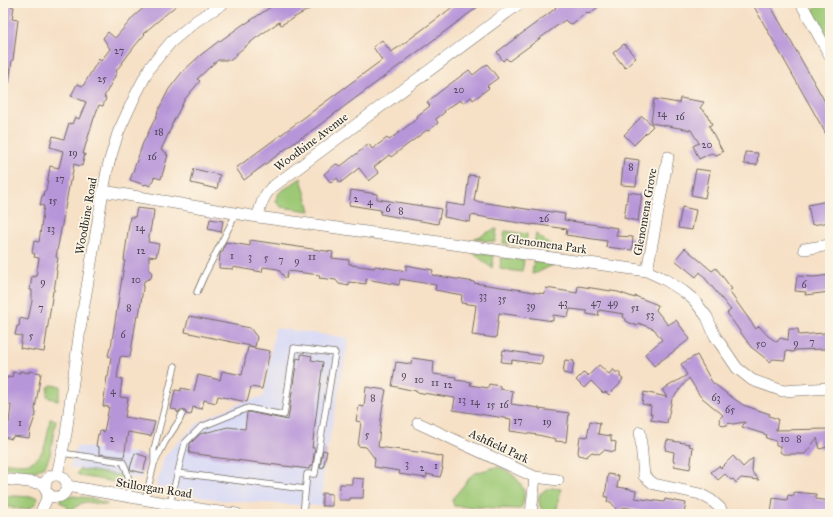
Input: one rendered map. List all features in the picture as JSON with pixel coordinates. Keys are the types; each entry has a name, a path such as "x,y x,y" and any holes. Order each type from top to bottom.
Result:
{"street":[{"name":"Woodbine Road","path":"57,475 66,434 80,329 103,191 108,166 118,133 150,67 171,42 196,21 224,3"},
{"name":"Woodbine Avenue","path":"258,218 266,192 520,3"},
{"path":"804,4 830,56"},
{"name":"Glenomena Grove","path":"647,271 668,157"},
{"path":"103,191 258,218"},
{"name":"Glenomena Park","path":"258,218 647,271 664,279 694,300 707,317 715,336 737,368 752,380 783,391 830,388"},
{"path":"804,249 830,245"},
{"name":"Ashfield Park","path":"418,423 535,477 531,514"},
{"path":"640,432 644,476 654,484 700,494 711,500 720,508 723,514"},
{"path":"3,479 48,489 52,496 59,496 65,493 67,486 67,483 63,478 57,475 49,478 48,489 40,514"},
{"path":"535,477 558,480"},
{"name":"Stillorgan Road","path":"67,486 129,498 237,514"}],"lane":[{"path":"197,292 236,214"},
{"path":"170,504 186,443 201,427 248,408 284,415 294,348 335,353 315,474 307,474 303,514"},
{"path":"145,500 154,464 154,449 175,366"},
{"path":"154,464 182,414"},
{"path":"61,453 124,462 128,470 129,477 129,498"},
{"path":"178,473 305,489"}],"shaded area":[{"path":"275,328 349,338 323,468 322,506 221,500 185,494 156,486 164,458 171,449 197,424 238,404 264,396"},
{"path":"76,446 135,453 147,457 141,479 70,467"}],"green space":[{"path":"820,3 830,3 830,46 813,16 814,9"},
{"path":"301,178 310,211 281,207 276,201 279,193"},
{"path":"497,229 495,242 475,239 475,238"},
{"path":"505,231 527,234 526,246 503,243"},
{"path":"536,234 541,237 555,250 534,247"},
{"path":"473,252 494,255 492,268 487,265"},
{"path":"501,257 524,260 522,272 500,269"},
{"path":"534,261 554,264 554,265 532,274"},
{"path":"51,385 61,386 58,401 47,396 48,388"},
{"path":"50,419 56,420 50,455 45,466 36,471 3,467 3,462 26,464 35,460 43,450 47,438"},
{"path":"496,467 512,474 520,483 524,493 524,498 520,509 454,506 452,500 472,475"},
{"path":"80,469 124,476 126,484 80,476 77,474"},
{"path":"552,488 561,489 556,513 545,511 539,503 540,494"},
{"path":"13,496 38,498 36,503 28,509 3,506 3,497"},
{"path":"73,496 98,500 106,503 107,505 87,502 82,503 69,511 67,506 60,502 60,499"}],"building":[{"path":"149,3 179,3 144,33 145,34 116,71 117,72 104,97 106,98 103,106 99,105 83,154 85,154 82,166 74,164 70,181 56,257 58,258 57,271 44,352 20,348 22,336 15,335 17,326 19,326 20,318 28,320 32,301 32,290 30,290 32,276 36,277 39,258 34,257 35,254 32,253 34,241 39,242 44,206 40,205 44,191 46,191 50,166 59,168 63,151 50,147 53,136 64,139 69,123 72,124 75,117 79,119 86,102 71,96 77,84 83,86 99,59 101,61 110,49 103,38 108,32 115,38 131,19"},
{"path":"277,3 320,3 281,25 279,22 256,38 236,54 237,55 231,60 218,60 212,65 197,79 200,81 185,99 171,126 161,150 168,155 161,179 154,177 151,186 130,180 143,143 157,113 169,89 183,71 219,41"},
{"path":"458,3 483,3 244,180 236,168 382,60 373,47 382,40 391,52"},
{"path":"552,3 603,3 589,14 587,12 572,24 565,20 509,61 506,58 503,61 497,52 556,8"},
{"path":"752,3 769,3 819,91 830,111 830,141"},
{"path":"3,5 14,7 12,19 18,20 9,83 3,82"},
{"path":"624,44 636,58 625,68 613,53"},
{"path":"487,64 498,78 487,86 489,88 473,100 471,97 463,103 460,100 444,111 445,112 436,119 438,123 428,131 427,130 391,157 389,155 374,167 379,173 369,181 359,168 340,183 337,178 331,183 324,174 336,164 341,166 369,144 372,149 387,138 389,140 418,118 417,116 430,106 427,102 442,90 469,70 473,75"},
{"path":"680,98 704,102 700,108 706,113 712,124 709,126 723,152 716,155 711,153 699,159 693,146 699,143 691,130 651,123 654,99 679,103"},
{"path":"642,116 653,126 634,145 624,135"},
{"path":"745,152 758,153 757,165 744,164"},
{"path":"624,158 639,160 636,186 621,185"},
{"path":"194,169 220,175 217,189 191,183"},
{"path":"696,169 710,171 705,198 691,195"},
{"path":"469,175 478,176 474,201 565,214 564,220 618,228 616,236 633,237 632,250 606,247 607,241 566,235 567,229 471,215 470,222 444,217 446,203 465,206"},
{"path":"351,190 377,194 377,199 441,209 438,224 380,214 381,210 349,205"},
{"path":"628,192 642,194 638,221 624,218"},
{"path":"830,201 830,222 812,225 808,205"},
{"path":"682,207 696,210 692,230 678,228"},
{"path":"137,208 154,210 148,242 159,244 156,257 149,256 149,270 152,273 151,278 144,281 139,316 137,315 130,357 120,357 117,378 122,379 120,397 128,398 125,417 155,422 151,436 128,432 124,457 99,454 99,447 96,446 98,434 99,435 100,431 104,432 109,407 103,406 111,357 108,356 111,347 125,260 130,217 135,217"},
{"path":"210,219 223,221 221,232 208,229"},
{"path":"250,240 333,252 332,258 349,260 349,264 352,265 374,268 375,266 406,271 406,265 433,270 432,275 545,294 546,288 577,293 578,286 618,292 635,298 635,296 658,305 656,310 668,325 676,320 690,339 654,366 645,354 662,340 654,329 638,323 637,326 626,321 623,317 624,314 599,310 598,316 587,314 587,311 570,309 568,317 553,315 553,321 499,313 496,338 472,335 476,305 461,303 462,295 435,290 436,285 400,279 399,285 366,279 366,284 349,282 349,286 339,284 336,280 319,278 320,275 288,271 286,279 278,269 263,267 262,272 233,267 233,269 219,268 220,254 223,252 226,242 250,246"},
{"path":"685,248 712,271 716,268 732,289 729,291 756,329 759,326 768,336 777,342 780,338 788,340 789,329 798,329 799,335 824,333 830,335 830,350 786,351 785,360 773,359 770,362 751,347 727,313 731,310 700,272 696,277 675,260"},
{"path":"830,275 830,292 805,295 806,292 795,291 797,276 814,277"},
{"path":"189,316 250,328 257,337 255,347 185,332"},
{"path":"248,347 270,351 262,389 251,387 247,402 218,396 216,403 204,400 202,409 193,407 191,415 186,414 183,410 180,410 178,413 177,410 171,409 175,390 181,391 181,388 194,391 198,375 220,380 222,371 242,375"},
{"path":"503,350 543,356 541,364 512,360 511,363 501,362"},
{"path":"301,354 312,356 311,360 323,362 312,448 315,448 312,466 310,466 309,469 189,453 190,444 200,434 228,427 245,429 248,412 288,420 297,358 301,359"},
{"path":"697,355 712,382 743,405 770,414 769,416 778,419 776,430 830,429 830,446 820,449 817,438 805,454 783,454 780,452 780,446 776,446 776,441 766,438 767,435 742,427 745,422 733,424 729,423 723,426 719,419 723,415 700,396 689,378 672,399 667,423 651,420 651,406 642,404 644,392 667,397 662,390 687,375 681,364"},
{"path":"412,358 434,361 433,374 456,377 455,380 471,382 470,385 488,388 489,384 500,386 500,389 513,391 511,404 569,413 566,442 555,441 556,439 538,435 510,431 511,419 453,410 455,398 416,392 392,386 396,362 411,364"},
{"path":"565,360 574,361 572,375 563,373"},
{"path":"599,365 609,374 613,369 615,372 620,372 620,377 623,379 609,395 606,392 603,393 591,381 584,388 576,380 584,372 588,376"},
{"path":"20,371 41,373 35,409 36,414 29,438 13,436 12,439 3,437 3,422 9,423 11,405 3,404 3,377 12,377 13,372 20,373"},
{"path":"366,387 386,390 378,447 425,453 443,457 443,468 440,477 427,474 426,478 399,474 400,471 374,467 375,459 366,447 358,446 361,422 356,421 359,406 364,407"},
{"path":"590,421 600,423 598,434 611,436 611,441 616,442 615,452 604,450 599,454 592,452 586,457 579,455 580,436 587,437"},
{"path":"667,440 690,444 689,446 693,447 690,469 674,466 674,452 665,450"},
{"path":"323,450 327,451 323,468 320,467"},
{"path":"135,453 147,457 143,473 131,470 130,468"},
{"path":"733,456 743,467 753,458 752,472 759,480 741,478 736,483 725,474 718,480 711,472 719,466 721,468"},
{"path":"608,474 619,476 617,487 636,491 635,498 664,502 665,499 686,503 684,514 665,514 644,510 644,512 624,507 618,512 611,502 607,502 608,497 605,497"},
{"path":"352,478 364,479 363,498 339,500 340,484 352,484"},
{"path":"794,492 816,494 816,499 830,501 830,514 771,514 773,498 787,500 788,495 794,496"},
{"path":"322,493 332,494 332,506 322,506"}]}
